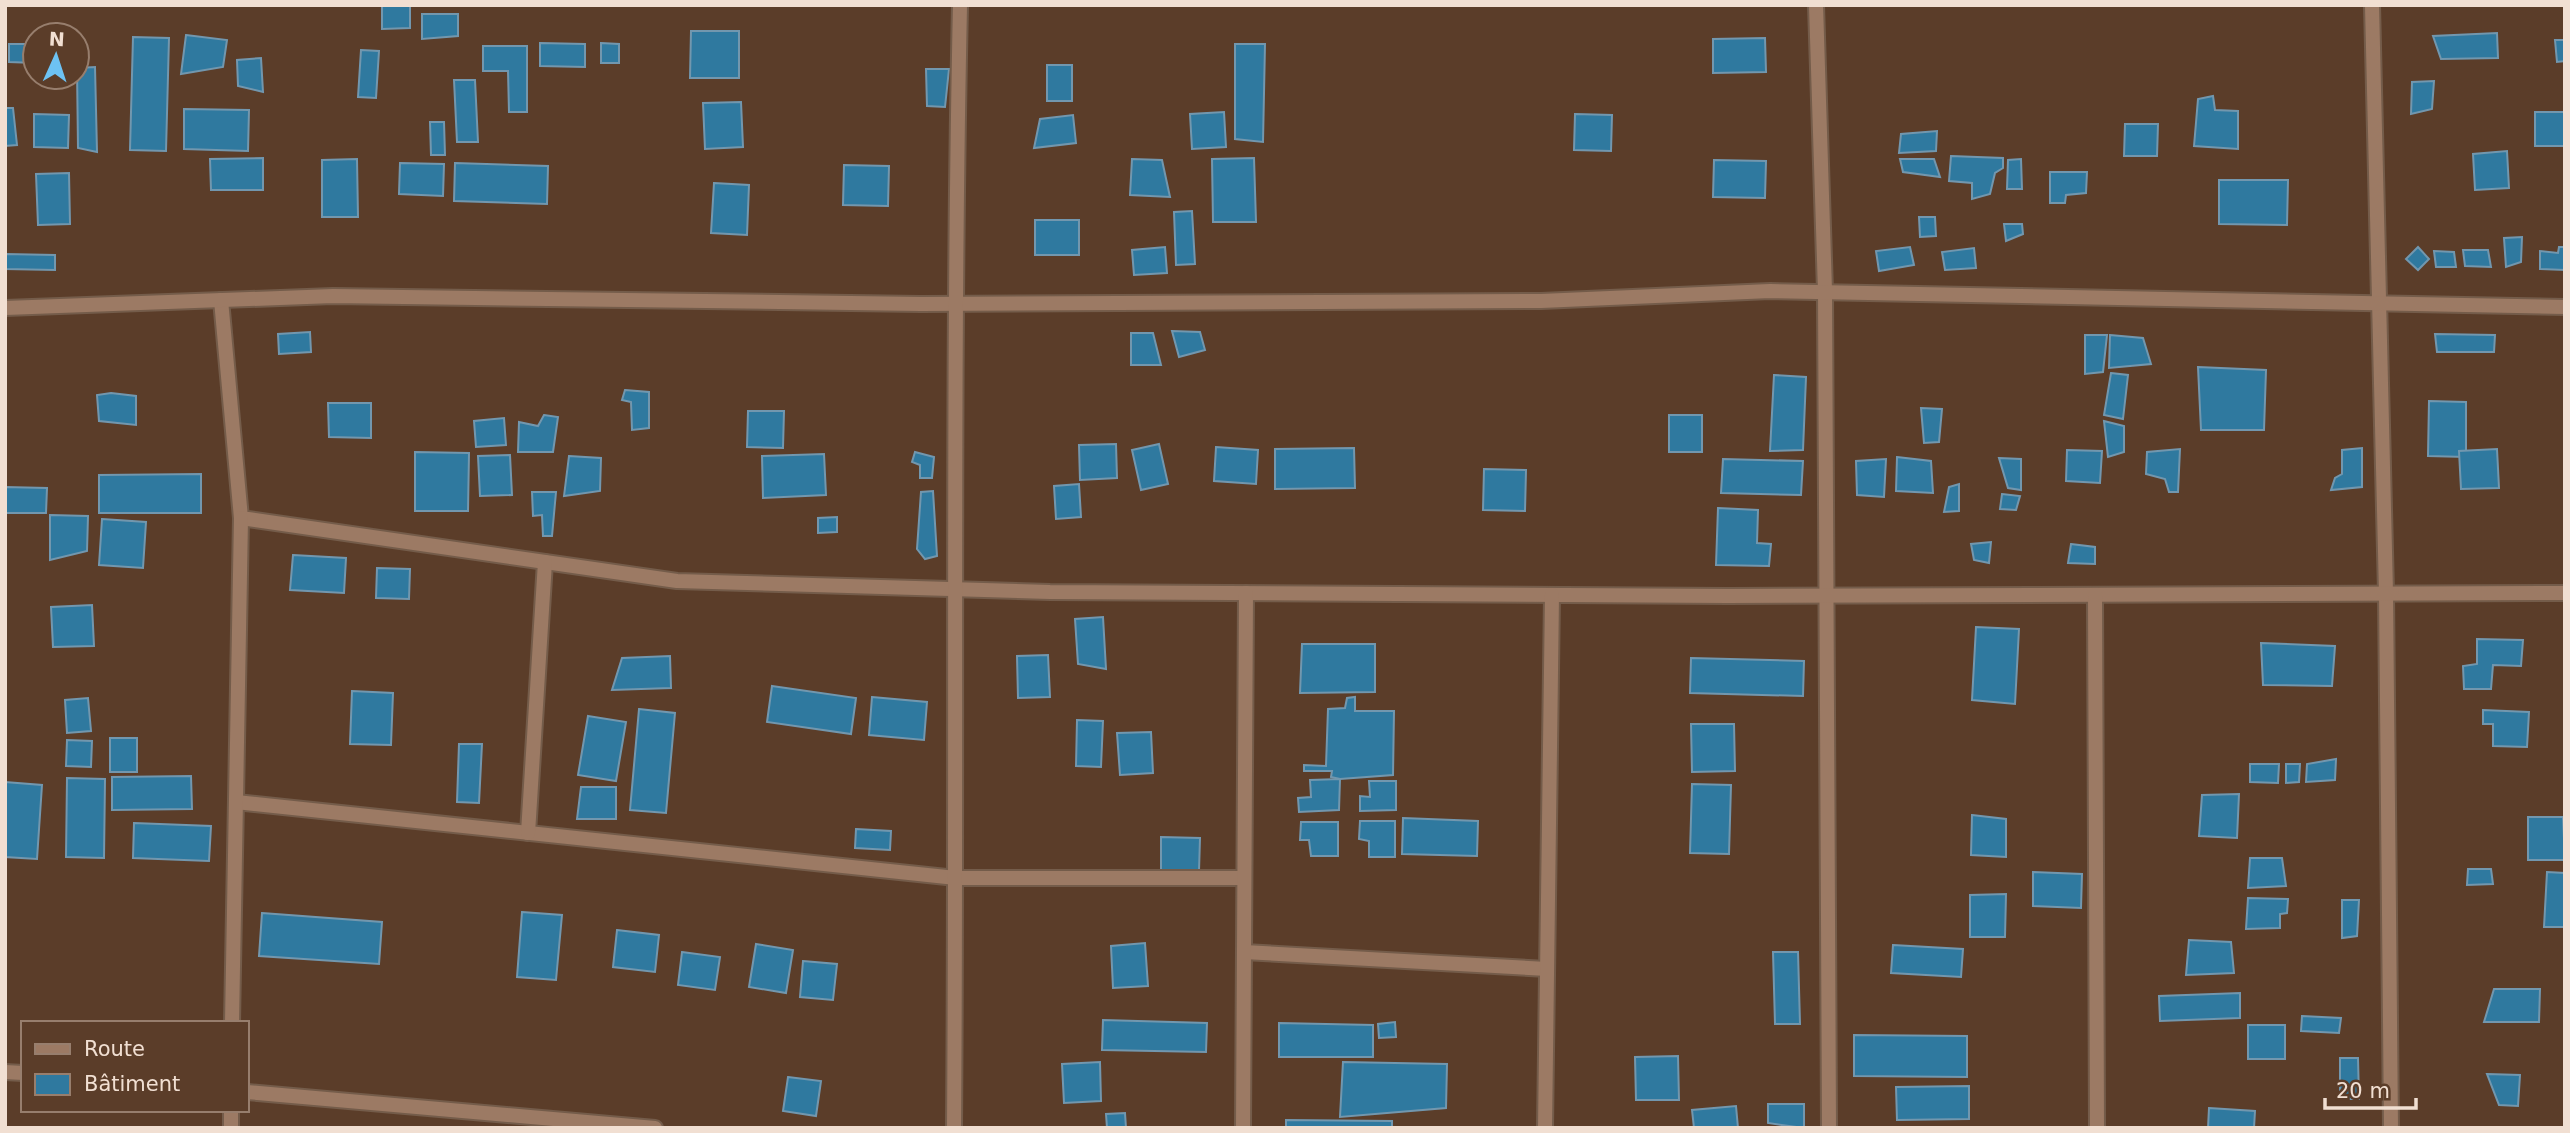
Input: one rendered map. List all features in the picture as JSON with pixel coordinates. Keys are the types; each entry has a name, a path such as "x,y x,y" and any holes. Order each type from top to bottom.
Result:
{"street":[{"path":"954,1128 957,589 954,304 960,5"},
{"path":"1816,5 1825,291 1829,1128"},
{"path":"2372,5 2386,593 2391,1128"},
{"path":"5,308 333,296 954,304 1541,301 1825,291 2565,307"},
{"path":"221,300 241,518 232,1021"},
{"path":"241,518 677,581 957,589 1552,595 2565,593"},
{"path":"528,833 545,562"},
{"path":"1243,1128 1246,593"},
{"path":"1545,1128 1552,595"},
{"path":"2095,595 2097,1128"},
{"path":"236,802 956,878 1244,878"},
{"path":"1244,952 1547,969"},
{"path":"248,1093 655,1128"}],"building":[{"path":"382,5 410,5 410,28 382,29"},
{"path":"422,14 458,14 458,36 422,39"},
{"path":"691,31 739,31 739,78 690,78"},
{"path":"2497,33 2498,58 2441,59 2433,36"},
{"path":"186,35 227,40 223,67 181,74"},
{"path":"133,37 169,38 166,151 130,150"},
{"path":"1765,38 1766,72 1713,73 1713,39"},
{"path":"2555,40 2565,40 2565,61 2557,62"},
{"path":"540,43 585,44 585,67 540,66"},
{"path":"601,43 619,44 619,63 601,63"},
{"path":"9,44 21,44 21,62 9,62"},
{"path":"1235,44 1265,44 1263,142 1235,139"},
{"path":"483,46 527,46 527,112 509,112 508,71 483,71"},
{"path":"361,50 379,51 376,98 358,97"},
{"path":"261,58 263,92 238,86 237,60"},
{"path":"1047,65 1072,65 1072,101 1047,101"},
{"path":"91,67 95,67 97,152 78,148 77,91 91,91"},
{"path":"926,69 949,69 945,107 927,106"},
{"path":"454,80 475,80 478,142 457,142"},
{"path":"2434,81 2432,109 2411,114 2412,82"},
{"path":"2213,96 2215,110 2238,111 2238,149 2194,146 2198,99"},
{"path":"741,102 743,147 705,149 703,103"},
{"path":"5,108 13,108 17,145 5,146"},
{"path":"184,109 249,110 248,151 184,149"},
{"path":"1224,112 1226,147 1192,149 1190,114"},
{"path":"2535,112 2565,112 2565,146 2535,146"},
{"path":"34,114 69,115 68,148 34,147"},
{"path":"1575,114 1612,115 1611,151 1574,150"},
{"path":"1073,115 1076,143 1034,148 1040,119"},
{"path":"430,122 444,122 445,155 431,155"},
{"path":"2125,124 2158,124 2157,156 2124,156"},
{"path":"1937,131 1936,151 1899,153 1901,134"},
{"path":"2507,151 2509,188 2475,190 2473,154"},
{"path":"1951,156 2003,158 2003,168 1995,173 1990,194 1972,199 1972,183 1949,181"},
{"path":"263,158 263,190 211,190 210,159"},
{"path":"1254,158 1256,222 1213,222 1212,159"},
{"path":"357,159 358,217 322,217 322,160"},
{"path":"1132,159 1162,160 1170,197 1130,195"},
{"path":"1900,159 1934,159 1940,177 1903,172"},
{"path":"2021,159 2022,189 2007,189 2008,160"},
{"path":"1714,160 1766,161 1765,198 1713,197"},
{"path":"400,163 444,164 443,196 399,194"},
{"path":"455,163 548,166 547,204 454,201"},
{"path":"844,165 889,166 888,206 843,205"},
{"path":"2050,172 2087,172 2086,193 2066,195 2065,203 2050,203"},
{"path":"69,173 70,224 38,225 36,174"},
{"path":"2219,180 2288,180 2287,225 2219,224"},
{"path":"714,183 749,185 747,235 711,233"},
{"path":"1192,211 1195,264 1176,265 1174,212"},
{"path":"1919,217 1935,217 1936,236 1920,237"},
{"path":"1035,220 1079,220 1079,255 1035,255"},
{"path":"2004,224 2022,224 2023,234 2006,241"},
{"path":"2522,237 2521,262 2506,267 2504,238"},
{"path":"1165,247 1167,273 1134,275 1132,250"},
{"path":"1910,247 1914,265 1879,271 1876,251"},
{"path":"2418,247 2429,259 2418,270 2406,259"},
{"path":"2559,247 2565,247 2565,270 2540,269 2540,251 2558,253"},
{"path":"1974,248 1976,268 1945,270 1942,252"},
{"path":"2463,250 2488,250 2491,267 2465,266"},
{"path":"2434,251 2454,252 2456,267 2436,267"},
{"path":"5,254 55,255 55,270 5,269"},
{"path":"1172,331 1200,332 1205,350 1179,357"},
{"path":"310,332 311,352 279,354 278,334"},
{"path":"1131,333 1153,333 1161,365 1131,365"},
{"path":"2435,334 2495,335 2494,352 2437,352"},
{"path":"2085,335 2107,335 2103,372 2085,374"},
{"path":"2110,335 2143,338 2151,364 2109,368"},
{"path":"2198,367 2266,370 2264,430 2201,430"},
{"path":"2111,373 2128,375 2123,419 2104,415"},
{"path":"1774,375 1806,377 1803,450 1770,451"},
{"path":"625,390 649,392 649,428 632,430 631,402 622,400"},
{"path":"111,393 136,396 136,425 99,421 97,395"},
{"path":"2429,401 2466,402 2466,457 2428,456"},
{"path":"328,403 371,403 371,438 329,437"},
{"path":"1921,408 1942,409 1939,442 1924,443"},
{"path":"748,411 784,411 783,448 747,447"},
{"path":"544,415 558,417 553,452 518,452 519,422 538,426"},
{"path":"1669,415 1702,415 1702,452 1669,452"},
{"path":"504,418 506,445 476,447 474,421"},
{"path":"2104,421 2124,426 2124,452 2108,457"},
{"path":"1116,444 1117,478 1080,480 1079,445"},
{"path":"1159,444 1168,484 1141,490 1132,450"},
{"path":"1216,447 1258,450 1256,484 1214,481"},
{"path":"1354,448 1355,488 1275,489 1275,449"},
{"path":"2362,448 2362,487 2331,490 2335,478 2342,474 2342,450"},
{"path":"2180,449 2178,492 2169,492 2165,479 2146,474 2147,452"},
{"path":"2497,449 2499,488 2461,489 2459,451"},
{"path":"2067,450 2102,451 2100,483 2066,481"},
{"path":"415,452 469,453 468,511 415,511"},
{"path":"915,452 934,457 932,478 920,478 920,465 912,462"},
{"path":"824,454 826,495 763,498 762,456"},
{"path":"510,455 512,495 480,496 478,456"},
{"path":"569,456 601,458 600,491 564,496"},
{"path":"1897,457 1931,461 1933,493 1896,491"},
{"path":"1999,458 2021,459 2021,490 2008,488"},
{"path":"1723,459 1803,461 1801,495 1721,493"},
{"path":"1886,459 1884,497 1857,495 1856,461"},
{"path":"1484,469 1526,470 1525,511 1483,510"},
{"path":"201,474 201,513 99,513 99,475"},
{"path":"1079,484 1081,517 1056,519 1054,486"},
{"path":"1959,484 1959,511 1944,512 1949,487"},
{"path":"5,487 47,488 46,513 5,513"},
{"path":"933,491 937,556 925,559 917,549 921,492"},
{"path":"532,492 556,492 552,536 543,536 542,515 533,516"},
{"path":"2002,494 2020,496 2016,510 2000,509"},
{"path":"1718,508 1758,510 1757,543 1771,544 1769,566 1716,565"},
{"path":"50,515 88,516 87,551 50,560"},
{"path":"837,517 837,532 818,533 818,518"},
{"path":"102,519 146,522 143,568 99,565"},
{"path":"1991,542 1989,563 1974,560 1971,544"},
{"path":"2071,544 2095,547 2095,564 2068,563"},
{"path":"293,555 346,558 344,593 290,590"},
{"path":"377,568 410,569 409,599 376,598"},
{"path":"92,605 94,646 53,647 51,607"},
{"path":"1103,617 1106,669 1078,664 1075,619"},
{"path":"1976,627 2019,629 2015,704 1972,700"},
{"path":"2477,639 2523,640 2521,666 2493,665 2491,689 2464,689 2463,666 2477,664"},
{"path":"2261,643 2335,646 2332,686 2263,685"},
{"path":"1302,644 1375,644 1375,692 1300,693"},
{"path":"1048,655 1050,697 1018,698 1017,656"},
{"path":"670,656 671,688 612,690 622,658"},
{"path":"1691,658 1804,661 1803,696 1690,693"},
{"path":"772,686 856,698 851,734 767,722"},
{"path":"352,691 393,693 391,745 350,744"},
{"path":"872,697 927,702 924,740 869,735"},
{"path":"1355,697 1355,711 1394,711 1393,775 1340,779 1331,777 1332,771 1304,771 1304,765 1326,766 1328,709 1345,708 1347,698"},
{"path":"88,698 91,731 67,733 65,700"},
{"path":"639,709 675,713 666,813 630,810"},
{"path":"2483,710 2529,712 2527,747 2493,746 2493,724 2483,724"},
{"path":"588,716 626,722 616,781 578,775"},
{"path":"1077,720 1103,721 1101,767 1076,766"},
{"path":"1691,724 1734,724 1735,771 1692,772"},
{"path":"1151,732 1153,773 1120,775 1117,733"},
{"path":"110,738 137,738 137,772 110,772"},
{"path":"67,740 92,741 91,767 66,766"},
{"path":"459,744 482,744 479,803 457,802"},
{"path":"2336,759 2335,780 2306,782 2307,764"},
{"path":"2250,764 2279,764 2278,783 2250,782"},
{"path":"2286,764 2300,764 2299,782 2286,783"},
{"path":"191,776 192,809 112,810 112,777"},
{"path":"67,778 105,779 104,858 66,857"},
{"path":"1340,779 1339,810 1299,812 1298,798 1311,797 1310,780"},
{"path":"1369,781 1396,781 1396,810 1360,811 1360,796 1370,797"},
{"path":"5,782 42,785 37,859 5,857"},
{"path":"1692,784 1731,785 1729,854 1690,853"},
{"path":"581,787 616,787 616,819 577,819"},
{"path":"2239,794 2237,838 2199,836 2202,795"},
{"path":"1972,815 2006,819 2006,857 1971,855"},
{"path":"2528,817 2563,817 2565,860 2528,860"},
{"path":"1403,818 1478,821 1477,856 1402,854"},
{"path":"1360,821 1395,821 1395,857 1369,857 1369,841 1359,839"},
{"path":"1301,822 1338,822 1338,856 1311,856 1309,840 1300,840"},
{"path":"134,823 211,826 209,861 133,858"},
{"path":"856,829 891,831 890,850 855,848"},
{"path":"1161,837 1200,838 1199,871 1161,870"},
{"path":"2250,858 2282,858 2286,886 2248,888"},
{"path":"2468,869 2491,869 2493,884 2467,885"},
{"path":"2033,872 2082,874 2081,908 2033,906"},
{"path":"2547,872 2565,873 2565,927 2544,927"},
{"path":"2006,894 2005,937 1970,937 1970,895"},
{"path":"2248,898 2288,899 2287,913 2280,914 2280,928 2246,929"},
{"path":"2342,900 2359,900 2357,936 2342,938"},
{"path":"522,912 562,915 556,980 517,977"},
{"path":"262,913 382,922 379,964 259,956"},
{"path":"617,930 659,935 655,972 613,967"},
{"path":"2189,940 2231,942 2234,973 2186,975"},
{"path":"1145,943 1148,986 1113,988 1111,946"},
{"path":"756,944 793,950 786,993 749,987"},
{"path":"1893,945 1963,949 1961,977 1891,973"},
{"path":"682,952 720,957 715,990 678,985"},
{"path":"1773,952 1798,952 1800,1024 1775,1024"},
{"path":"803,961 837,964 833,1000 800,997"},
{"path":"2494,989 2540,989 2539,1022 2484,1022"},
{"path":"2240,993 2240,1018 2160,1021 2159,996"},
{"path":"2302,1016 2341,1018 2339,1033 2301,1031"},
{"path":"1103,1020 1207,1023 1206,1052 1102,1050"},
{"path":"1395,1022 1396,1037 1379,1038 1378,1024"},
{"path":"1279,1023 1373,1025 1373,1057 1279,1057"},
{"path":"2248,1025 2285,1025 2285,1059 2248,1059"},
{"path":"1854,1035 1967,1036 1967,1077 1854,1076"},
{"path":"1678,1056 1679,1100 1636,1100 1635,1057"},
{"path":"2340,1058 2358,1058 2359,1099 2340,1099"},
{"path":"1100,1062 1101,1101 1064,1103 1062,1064"},
{"path":"1343,1062 1447,1064 1446,1108 1340,1117"},
{"path":"2487,1074 2520,1075 2518,1106 2499,1105"},
{"path":"788,1077 821,1081 816,1116 783,1111"},
{"path":"1969,1086 1969,1119 1897,1120 1896,1087"},
{"path":"1768,1104 1804,1104 1804,1128 1768,1123"},
{"path":"1736,1106 1738,1128 1694,1128 1692,1110"},
{"path":"2209,1108 2255,1111 2254,1128 2208,1128"},
{"path":"1125,1113 1126,1128 1107,1128 1106,1114"},
{"path":"1286,1120 1392,1121 1392,1128 1286,1128"}]}
